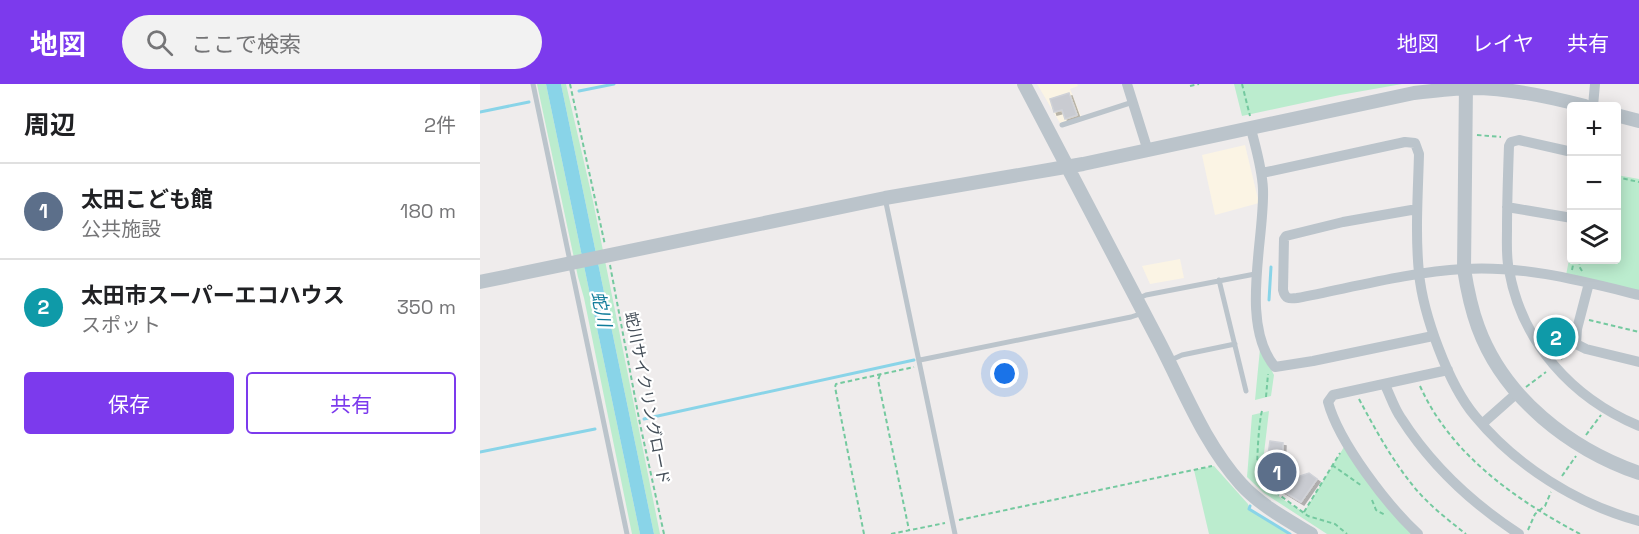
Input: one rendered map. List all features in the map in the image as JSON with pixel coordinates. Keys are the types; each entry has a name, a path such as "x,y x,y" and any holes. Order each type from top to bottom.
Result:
{"street":[{"path":"1023,84 1137,299 1198,421 1222,460 1257,500 1311,534"},
{"path":"1127,84 1148,151"},
{"path":"1593,102 1595,84"},
{"path":"480,282 885,198 1148,151 1251,124 1390,97 1466,86 1518,92 1567,102"},
{"path":"1466,86 1464,269 1469,299 1478,328 1497,364 1552,426 1605,460 1639,473"},
{"path":"1621,116 1639,121"},
{"path":"1251,124 1262,173 1263,207 1256,274 1256,303 1261,337 1275,367 1433,336"},
{"path":"1567,151 1519,140 1511,142 1509,146 1507,207 1509,270 1524,318 1548,360 1585,396 1639,426"},
{"path":"1262,173 1412,141 1418,147 1419,275 1433,336 1448,370 1474,415 1508,450 1556,485 1604,509 1639,521"},
{"path":"1507,207 1567,217"},
{"path":"1417,209 1372,216 1286,236 1284,239 1283,290 1288,299 1464,269 1509,270 1589,283 1639,295"},
{"path":"1589,283 1575,339 1576,344 1586,349 1639,362"},
{"path":"1418,534 1388,502 1348,444 1328,402 1333,395 1448,370"},
{"path":"1385,385 1400,417 1441,469 1475,503 1523,533"},
{"path":"1482,424 1521,391"}],"lane":[{"path":"533,84 627,534"},
{"path":"1062,125 1133,102"},
{"path":"885,198 955,534"},
{"path":"1137,299 1146,295 1256,274"},
{"path":"1219,280 1246,391"},
{"path":"920,363 1144,313"},
{"path":"1169,361 1182,355 1235,344"}],"path":[{"name":"蛇川サイクリングロード","path":"570,84 664,534"},
{"path":"1190,86 1199,84"},
{"path":"1242,84 1251,124"},
{"path":"1477,135 1506,138 1511,142"},
{"path":"1621,178 1639,182"},
{"path":"1581,318 1639,332"},
{"path":"1557,363 1576,344"},
{"path":"864,534 835,387 836,384 920,363"},
{"path":"1266,397 1270,369"},
{"path":"1521,391 1550,369"},
{"path":"883,374 878,380 909,530"},
{"path":"1416,377 1429,405 1482,469 1508,490 1580,534"},
{"path":"1356,390 1377,432 1415,488 1443,516 1466,534"},
{"path":"1262,411 1258,432 1257,476 1259,480 1277,495 1312,517 1335,524 1347,534"},
{"path":"1585,437 1602,414"},
{"path":"1304,512 1332,465 1348,444"},
{"path":"1559,481 1577,455"},
{"path":"891,534 1214,466 1222,460"},
{"path":"1332,465 1368,490 1376,510 1387,516"},
{"path":"1523,533 1535,514 1545,506 1554,489"}],"shaded area":[{"path":"1037,84 1077,84 1078,86 1070,89 1081,116 1060,123"},
{"path":"1245,145 1259,203 1215,215 1202,155"},
{"path":"1180,259 1184,278 1150,284 1142,266"}],"green space":[{"path":"537,84 546,84 640,534 632,534"},
{"path":"561,84 566,84 593,201 660,534 654,534"},
{"path":"1234,84 1402,84 1242,116"},
{"path":"1621,176 1639,179 1639,291 1566,275 1568,264 1621,264"},
{"path":"1260,349 1274,375 1271,396 1255,400"},
{"path":"1269,411 1262,470 1267,484 1277,495 1304,512 1344,447 1412,534 1327,534 1264,493 1247,477 1252,415"},
{"path":"1214,466 1248,504 1249,509 1290,534 1209,534 1194,470"}],"water":[{"name":"蛇川","path":"546,84 561,84 654,534 640,534"}],"building":[{"path":"1069,93 1077,115 1065,119 1062,110 1054,112 1050,99"},
{"path":"1547,325 1569,330 1565,347 1547,343 1544,339"},
{"path":"1270,441 1283,443 1282,465 1290,475 1297,477 1309,473 1317,479 1301,502 1278,488 1269,476 1267,461"}],"waterway":[{"path":"579,91 614,84"},
{"path":"480,112 529,102"},
{"path":"1269,300 1271,267"},
{"path":"644,419 914,360"},
{"path":"480,452 595,429"},
{"path":"1250,506 1249,509 1290,534"}],"place":[{"name":"太田市スーパーエコハウス","path":"1556,337"},
{"name":"太田こども館","path":"1277,472"}]}
